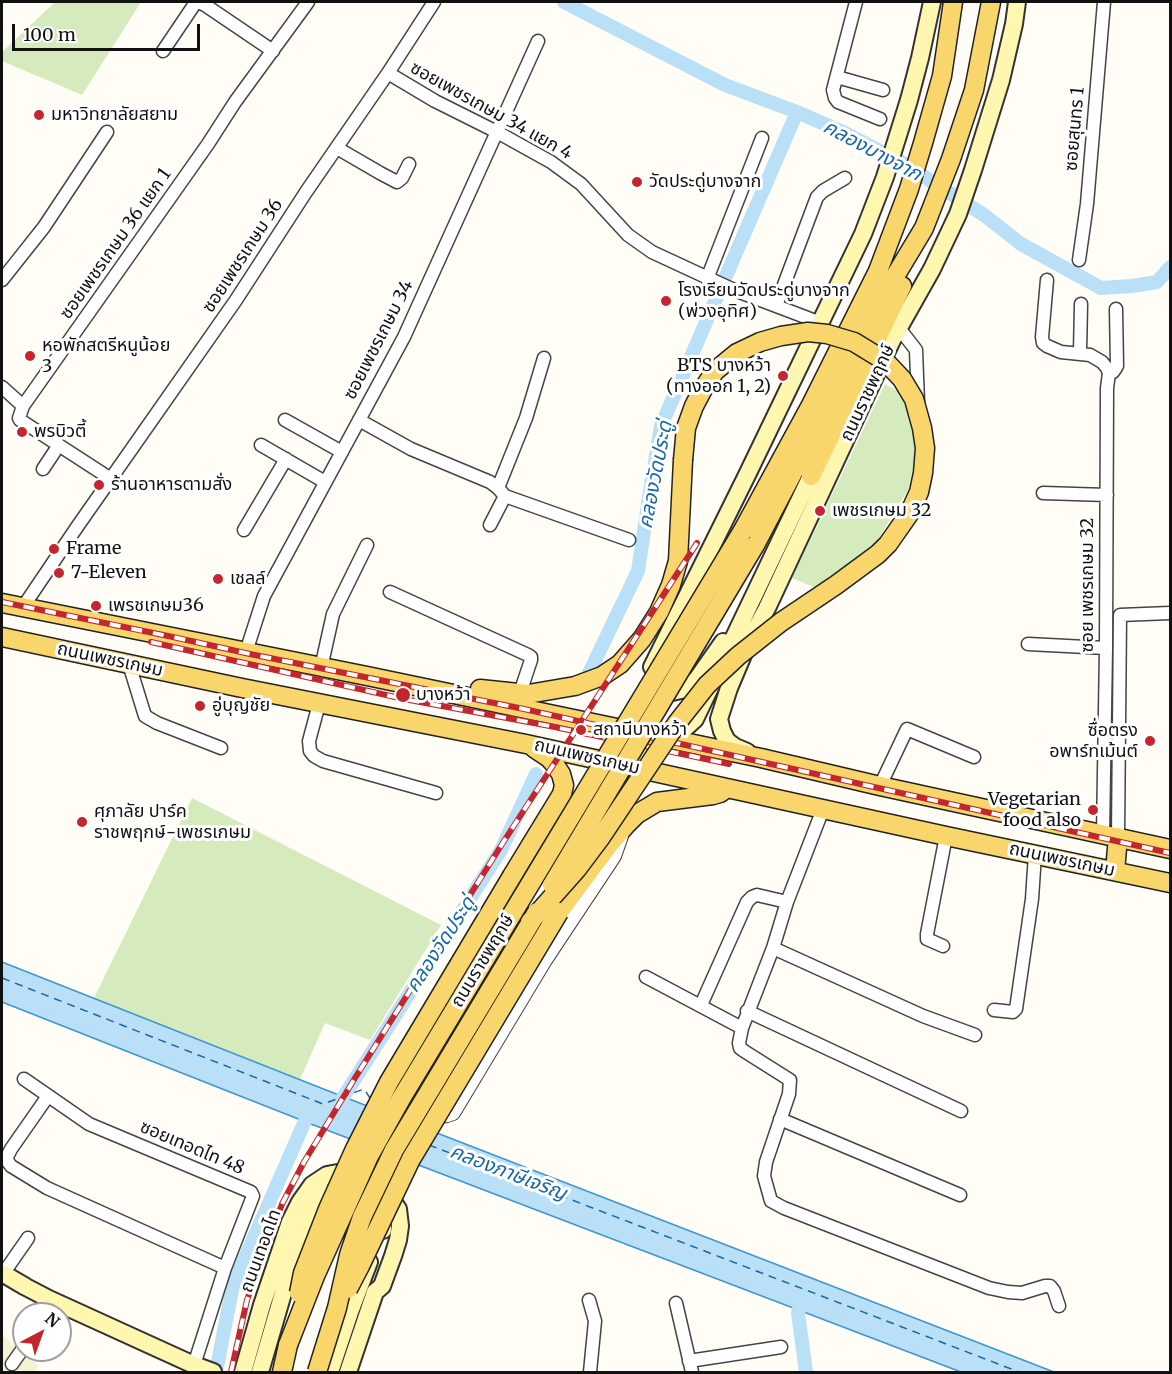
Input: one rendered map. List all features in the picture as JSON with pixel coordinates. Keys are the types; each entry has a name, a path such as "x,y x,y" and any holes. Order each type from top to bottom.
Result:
{"main road":[{"path":"726,789 664,770 652,764 637,754 625,741 619,729 711,549 863,234 897,138 920,58 932,2"},
{"name":"ถนนราชพฤกษ์","path":"282,1372 288,1345 315,1276 369,1156 402,1097 742,532 811,405 878,271 909,189 942,76 953,2"},
{"name":"ถนนราชพฤกษ์","path":"317,1372 337,1308 349,1255 362,1217 394,1150 755,545 882,298 924,228 951,159 974,90 991,2"},
{"name":"ถนนราชพฤกษ์","path":"761,758 727,741 719,719 722,707 748,643 772,597 895,334 932,269 958,214 1001,80 1017,2"},
{"path":"594,759 637,754 657,749 684,730 694,718 900,291 924,228"},
{"path":"367,676 528,693 575,686 602,676 620,664 642,639 659,612 671,585 678,561 686,428 694,406 715,371 737,354 760,342 780,336 808,333 827,334 854,342 885,361 902,379 914,399 926,448 919,492 909,514 878,554 781,622 738,656 707,685 677,723 595,845 558,892 530,922"},
{"path":"811,476 895,334"},
{"path":"659,653 655,669 656,679 662,688 672,692 689,686 698,679 754,596"},
{"name":"ถนนเพชรเกษม","path":"2,603 761,758 1170,849"},
{"name":"ถนนเพชรเกษม","path":"2,636 319,704 526,744 1170,883"},
{"path":"288,1345 303,1274 328,1209 355,1149 389,1082 562,794 564,785 561,774 549,758 526,744"},
{"path":"337,1308 360,1266 411,1159 559,912 611,842 637,814 657,802 712,795 726,789"},
{"path":"1110,835 1115,871"},
{"name":"ถนนเทอดไท","path":"243,1372 262,1305 290,1222 312,1185 327,1176 343,1172 369,1178 386,1192 398,1209 400,1226 398,1240 382,1286 383,1295 359,1372"},
{"path":"260,1372 295,1252 315,1204 325,1194 343,1191 362,1197 379,1212 383,1230 350,1312 330,1372"},
{"path":"2,1274 49,1299 204,1369"},
{"name":"ถนนเทอดไท","path":"348,1372 375,1292 382,1286"}],"street":[{"path":"163,51 198,2 206,3 273,51"},
{"name":"ซอยเพชรเกษม 36 แยก 1","path":"24,406 235,102 308,2"},
{"name":"ซอยเพชรเกษม 36","path":"23,608 236,300 435,2"},
{"path":"856,2 833,90 838,102 880,119"},
{"name":"ซอยสุนทร 1","path":"1079,260 1087,204 1104,2"},
{"name":"ซอยเพชรเกษม 34","path":"246,652 260,604 404,337 538,41"},
{"name":"ซอยเพชรเกษม 34 แยก 4","path":"388,73 435,101 551,162 582,184 628,236 652,252 734,290 821,322"},
{"path":"837,77 883,90"},
{"path":"2,279 44,227 107,132"},
{"path":"710,280 762,138"},
{"path":"337,148 398,182 409,164"},
{"path":"776,306 817,197 845,178"},
{"path":"1047,280 1043,343 1061,351 1090,355 1102,362 1109,373"},
{"path":"1080,353 1081,304"},
{"name":"ซอย เพชรเกษม 32","path":"1110,835 1106,648 1107,388 1109,373 1113,372 1117,366 1116,309"},
{"path":"821,601 875,551 912,496 920,436 916,350 895,334"},
{"path":"490,525 544,358"},
{"path":"2,387 24,406 20,420 111,479"},
{"path":"285,420 342,452"},
{"path":"359,420 411,449 490,482 502,492 629,540"},
{"path":"43,469 59,445"},
{"path":"261,445 325,482"},
{"path":"244,530 286,459"},
{"path":"1043,493 1107,495"},
{"path":"321,668 333,614 367,545"},
{"path":"390,592 531,657 520,693"},
{"path":"1110,835 1120,615 1170,613"},
{"path":"1028,644 1106,648"},
{"path":"129,663 145,716 221,748"},
{"path":"319,704 309,741 310,751 314,756 323,761 436,793"},
{"path":"880,786 908,726 974,758"},
{"path":"564,785 569,803 571,825"},
{"path":"611,842 616,831 616,823 607,807 599,802 591,801 577,807 559,848 412,1088 412,1097 422,1109 440,1116 453,1113 545,960 614,856 625,826"},
{"path":"823,809 787,902 773,948 747,1011 740,1043 740,1048 790,1080 789,1094 766,1162 764,1176 771,1201 989,1288 1022,1293 1050,1286 1059,1306"},
{"path":"943,946 927,939 927,934 946,836"},
{"path":"993,1010 1013,1012 1016,1009 1032,899 1035,854"},
{"path":"700,1005 747,902 757,895 787,902"},
{"path":"773,948 923,1016 975,1035"},
{"path":"646,977 742,1028"},
{"path":"747,1011 961,1112"},
{"name":"ซอยเทอดไท 48","path":"24,1079 89,1124 251,1192 253,1196 225,1268 204,1369"},
{"path":"48,1096 11,1149 6,1159 11,1166 47,1188 225,1268"},
{"path":"780,1119 960,1195"},
{"path":"2,1274 28,1238"},
{"path":"590,1300 595,1321 590,1372"},
{"path":"676,1304 691,1367 781,1347"}],"shaded area":[{"path":"2,1335 12,1343 12,1362 34,1362 39,1366 35,1372 2,1372"}],"green space":[{"path":"55,2 141,2 82,95 2,61 2,52"},
{"path":"885,384 926,406 908,490 873,548 839,575 816,588 792,578"},
{"path":"192,798 441,925 370,1040 325,1023 300,1079 94,998"}],"water":[{"name":"คลองภาษีเจริญ","path":"2,962 1054,1372 961,1372 311,1124 2,1002"}],"waterway":[{"name":"คลองบางจาก","path":"564,2 725,85 797,112 845,133 901,162 984,215 1021,244 1101,288 1157,282 1170,267"},
{"name":"คลองวัดประดู่","path":"589,673 638,571 661,426 797,112"},
{"name":"คลองวัดประดู่","path":"335,1110 501,850 536,774"},
{"path":"216,1372 233,1285 312,1105"},
{"path":"803,1295 798,1313 806,1372"}],"ferry route":[{"path":"2,978 323,1104 364,1089 370,1098"},
{"path":"429,1145 1019,1372"}],"railway":[{"path":"231,1372 247,1300 282,1204 304,1162 504,841 697,543"},
{"path":"2,602 524,709 1170,853"},
{"path":"151,642 404,699 550,726 729,764"}],"place":[{"name":"มหาวิทยาลัยสยาม","path":"39,115"},
{"name":"วัดประดู่บางจาก","path":"637,182"},
{"name":"โรงเรียนวัดประดู่บางจาก (พ่วงอุทิศ)","path":"666,301"},
{"name":"หอพักสตรีหนูน้อย 3","path":"30,356"},
{"name":"BTS บางหว้า (ทางออก 1, 2)","path":"783,376"},
{"name":"พรบิวตี้","path":"22,432"},
{"name":"ร้านอาหารตามสั่ง","path":"99,485"},
{"name":"เพชรเกษม 32","path":"820,511"},
{"name":"Frame","path":"54,549"},
{"name":"7-Eleven","path":"59,573"},
{"name":"เชลล์","path":"218,579"},
{"name":"เพรชเกษม36","path":"96,606"},
{"name":"บางหว้า","path":"403,695"},
{"name":"อู่บุญชัย","path":"200,706"},
{"name":"สถานีบางหว้า","path":"581,730"},
{"name":"ซื่อตรง อพาร์ทเม้นต์","path":"1150,741"},
{"name":"Vegetarian food also","path":"1093,810"},
{"name":"ศุภาลัย ปาร์ค ราชพฤกษ์-เพชรเกษม","path":"82,822"}]}
